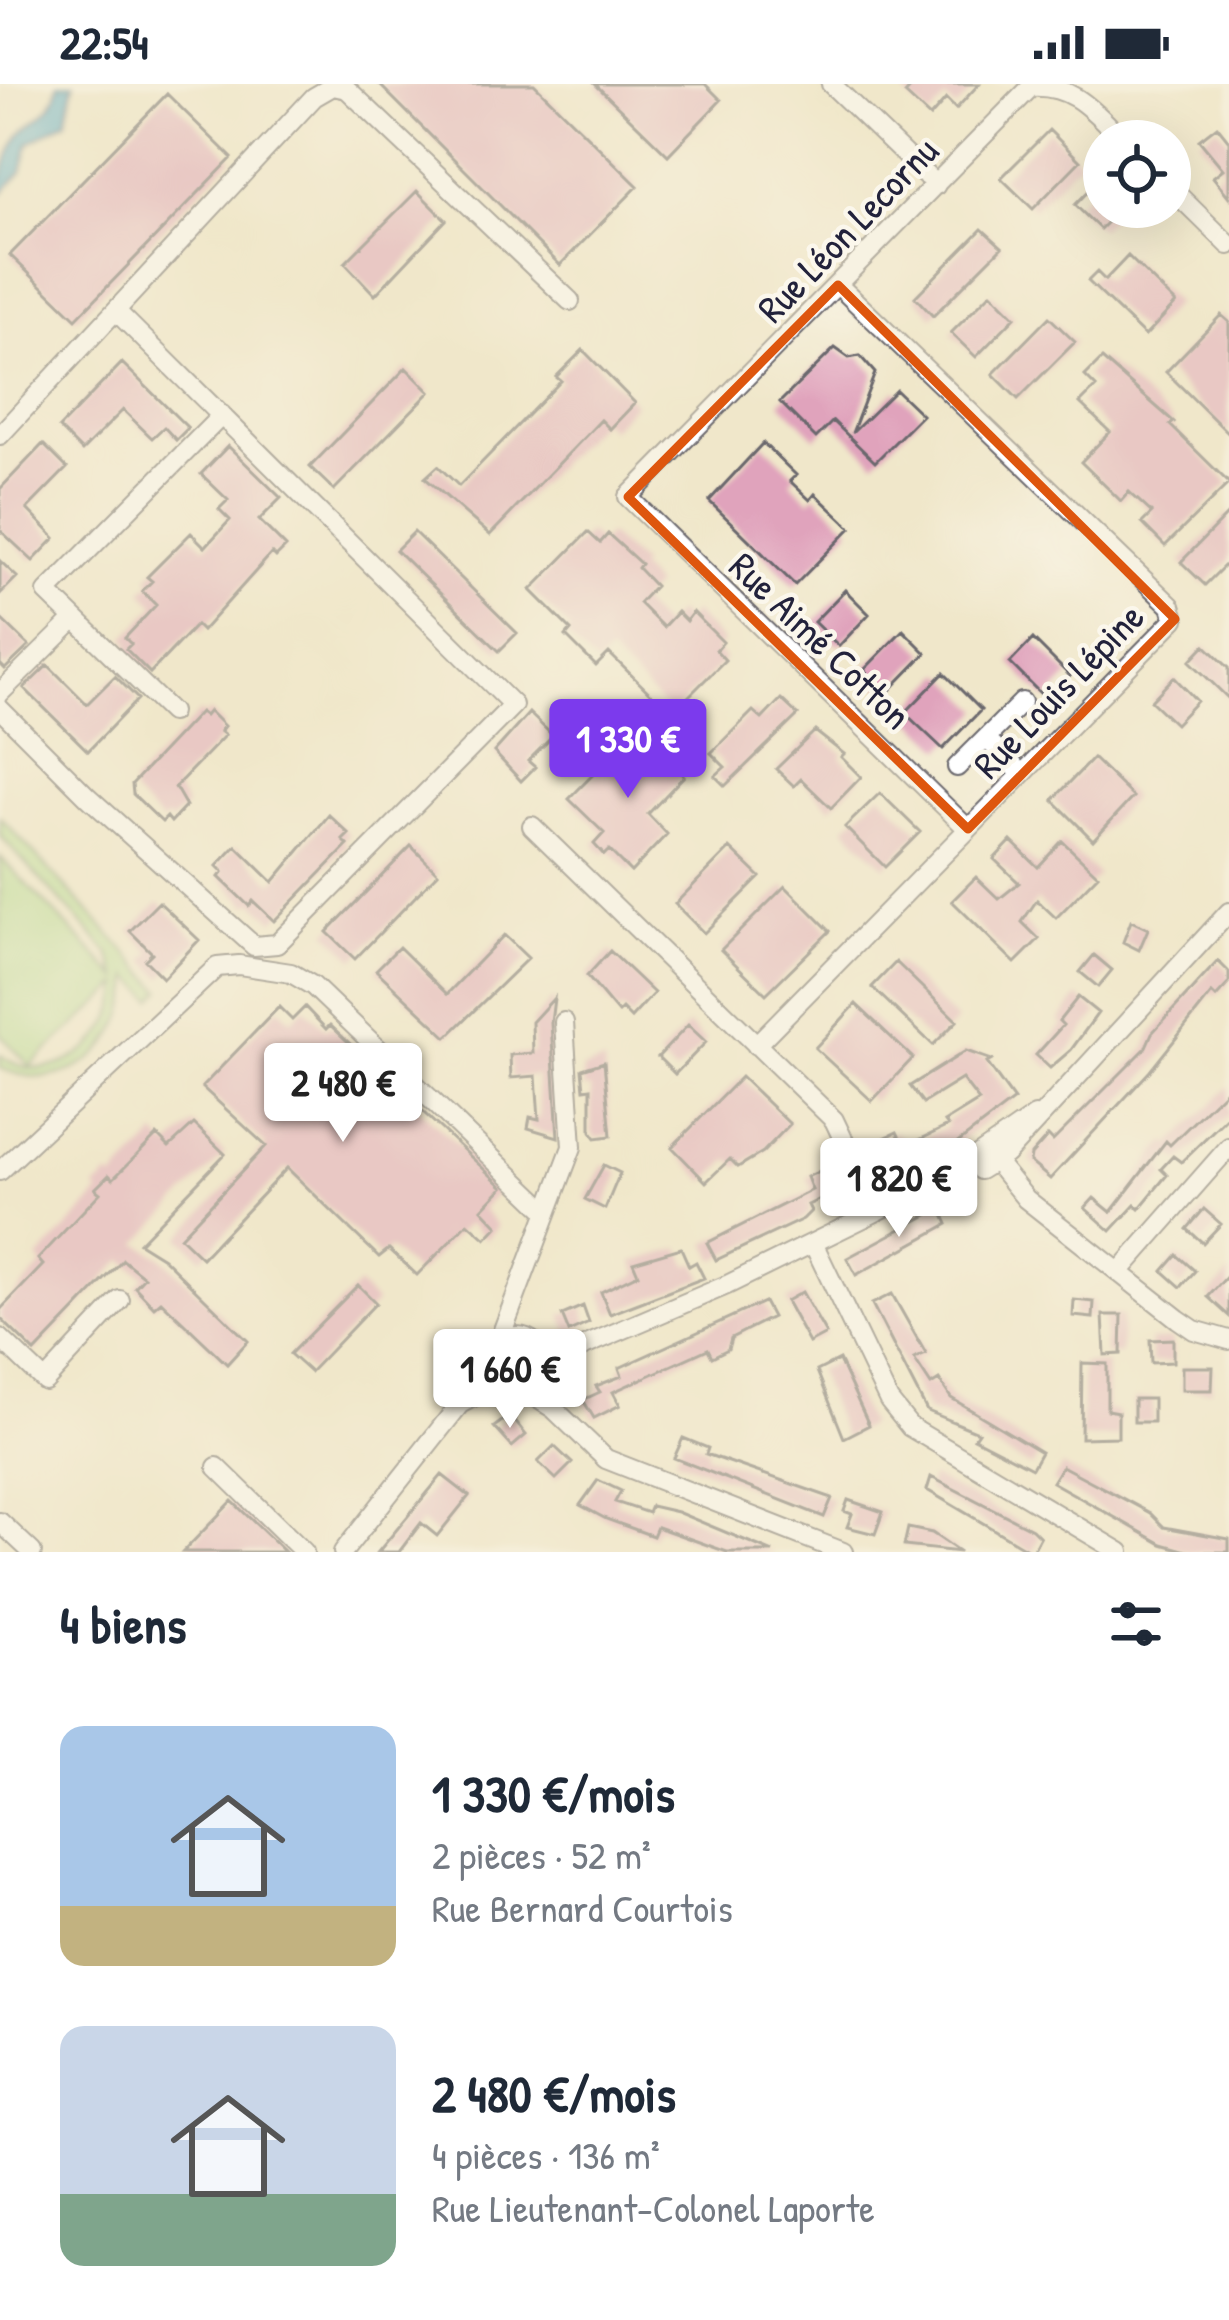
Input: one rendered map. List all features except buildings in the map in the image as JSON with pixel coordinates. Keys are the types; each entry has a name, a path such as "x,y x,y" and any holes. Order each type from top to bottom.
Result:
{"street":[{"path":"831,84 936,184"},
{"name":"Rue Léon Lecornu","path":"628,497 1031,87 1054,84 1075,93 1103,120"},
{"path":"0,435 314,97 333,86 346,89 570,301"},
{"path":"1191,207 1229,244"},
{"name":"Rue Louis Lépine","path":"756,1045 1175,619 1171,606 838,285"},
{"path":"0,710 105,813 254,946 277,944 513,705 117,312"},
{"path":"171,712 47,592 221,415"},
{"name":"Rue Aimé Cotton","path":"628,497 968,829"},
{"path":"0,693 75,619"},
{"path":"958,766 1022,702"},
{"path":"987,739 1022,774"},
{"path":"532,826 834,1120 877,1211"},
{"path":"460,1404 484,1390 515,1386 568,1353 992,1157 1229,912"},
{"path":"0,1172 181,997 217,968 239,965 291,973 313,986 547,1211"},
{"path":"564,1022 572,1147 512,1298 493,1370 554,1408 606,1459 843,1552"},
{"path":"1119,1272 1229,1148"},
{"path":"992,1157 1026,1199 1194,1330 1229,1340"},
{"path":"956,1176 1026,1199"},
{"path":"813,1243 889,1401 910,1427 1120,1552"},
{"path":"512,1298 542,1358 539,1373 554,1408"},
{"path":"0,1338 45,1381 120,1300"},
{"path":"345,1550 460,1404 495,1349 512,1336 568,1353"},
{"path":"217,1467 304,1552"},
{"path":"0,1522 32,1552"}],"highlighted area":[{"path":"838,285 1175,619 968,829 628,497"}],"green space":[{"path":"0,817 162,990 153,999 131,977 120,1024 107,1044 71,1071 25,1076 0,1068 0,1055 19,1065 40,1068 78,1055 108,1025 120,985 30,1066 0,1034 0,857 120,980 109,953 0,836"}],"water":[{"path":"58,84 74,84 66,121 29,143 22,172 0,196 14,145 47,110"}]}
